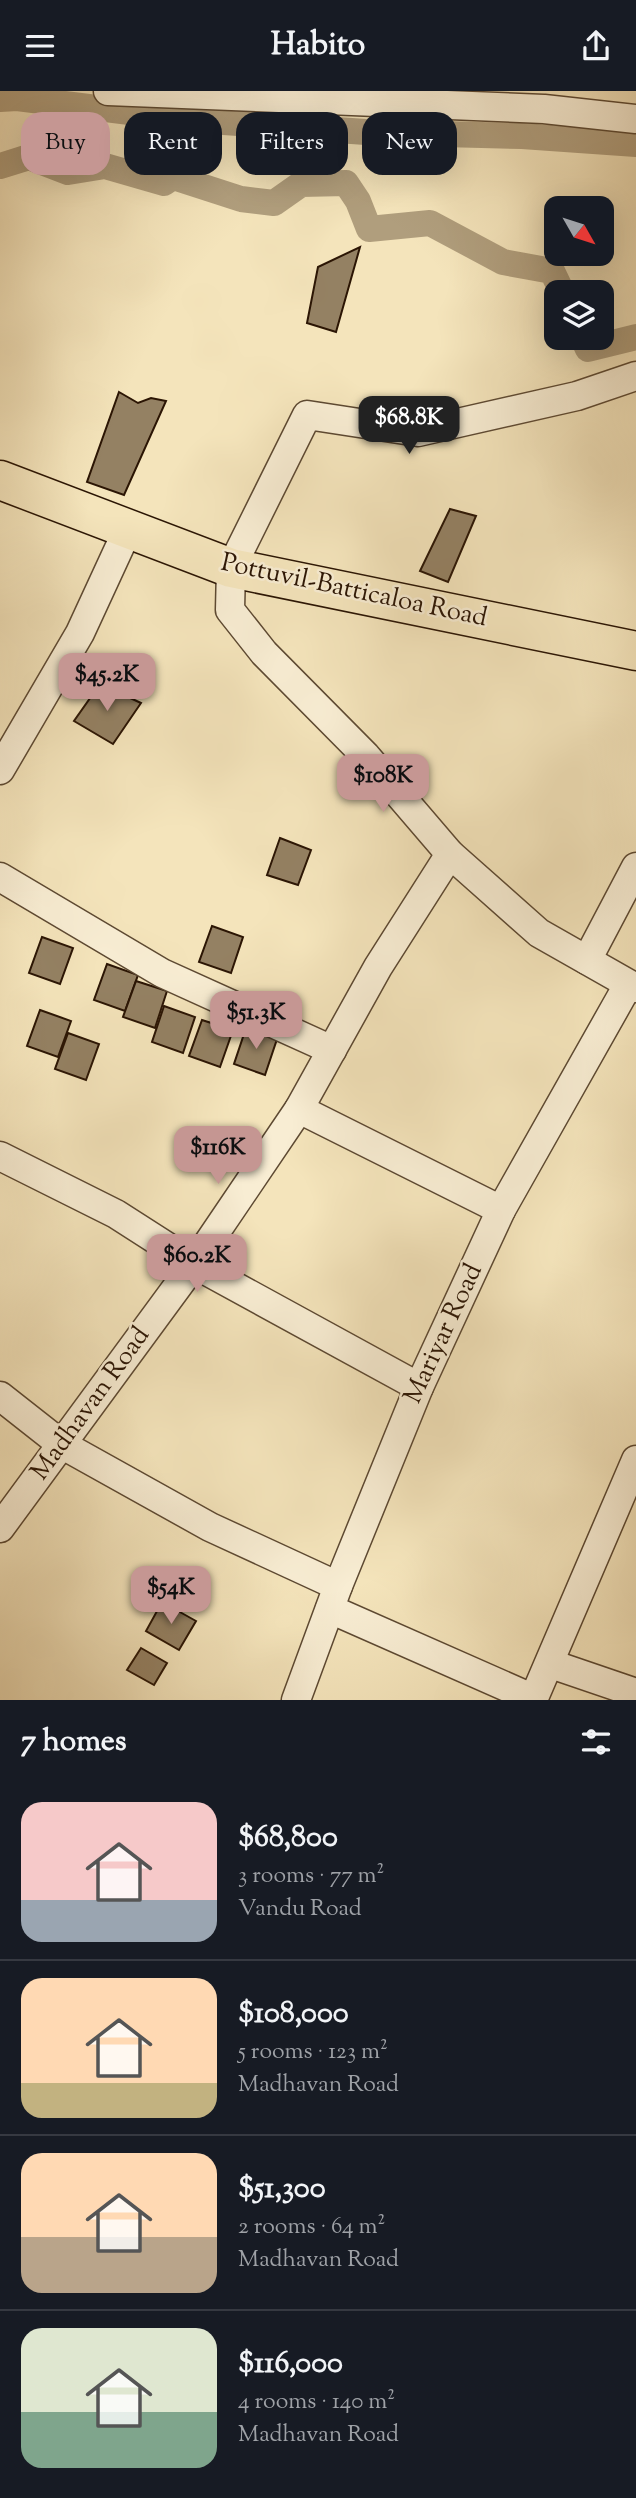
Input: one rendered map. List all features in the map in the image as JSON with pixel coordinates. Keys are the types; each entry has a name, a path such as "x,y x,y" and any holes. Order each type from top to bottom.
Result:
{"highway":[{"name":"Pottuvil-Batticaloa Road","path":"0,480 231,568 636,651"}],"street":[{"path":"108,91 544,109 636,119"},
{"path":"632,986 539,933 450,854 366,756 264,653 230,610 231,568 307,415 418,432 577,397 636,376"},
{"path":"0,770 80,633 128,529"},
{"name":"Madhavan Road","path":"0,1528 194,1265 299,1109 378,967 450,854"},
{"path":"587,960 636,867"},
{"path":"0,877 162,973 332,1050"},
{"name":"Mariyar Road","path":"296,1700 334,1597 419,1387 501,1210 632,986"},
{"path":"299,1109 501,1210"},
{"path":"0,1156 116,1214 194,1265 419,1387"},
{"path":"0,1396 61,1444 334,1597 533,1700 551,1664 636,1460"},
{"path":"551,1664 636,1693"}],"building":[{"path":"360,247 336,332 307,323 318,267"},
{"path":"119,392 138,403 151,398 166,401 124,495 87,482"},
{"path":"450,509 476,516 448,582 420,571"},
{"path":"100,684 141,703 113,744 74,721"},
{"path":"280,838 311,850 298,885 267,875"},
{"path":"212,926 243,937 231,973 199,962"},
{"path":"42,937 73,948 60,984 29,973"},
{"path":"107,964 138,975 125,1011 94,1000"},
{"path":"136,981 167,991 155,1028 123,1017"},
{"path":"164,1006 195,1017 183,1053 152,1042"},
{"path":"40,1010 71,1021 58,1057 27,1046"},
{"path":"202,1020 233,1030 220,1067 189,1056"},
{"path":"246,1028 277,1039 265,1075 234,1064"},
{"path":"68,1033 99,1044 86,1080 55,1069"},
{"path":"162,1602 196,1621 179,1650 146,1631"},
{"path":"141,1648 167,1663 154,1685 127,1670"}],"waterway":[{"path":"0,99 17,98 194,120 366,132 522,136 636,144"},
{"path":"0,166 29,157 68,172 105,166 164,183 173,177 241,199 274,203 301,184 346,183 358,201 369,229 430,223 503,262 552,271 556,280"},
{"path":"614,342 636,337"}]}
